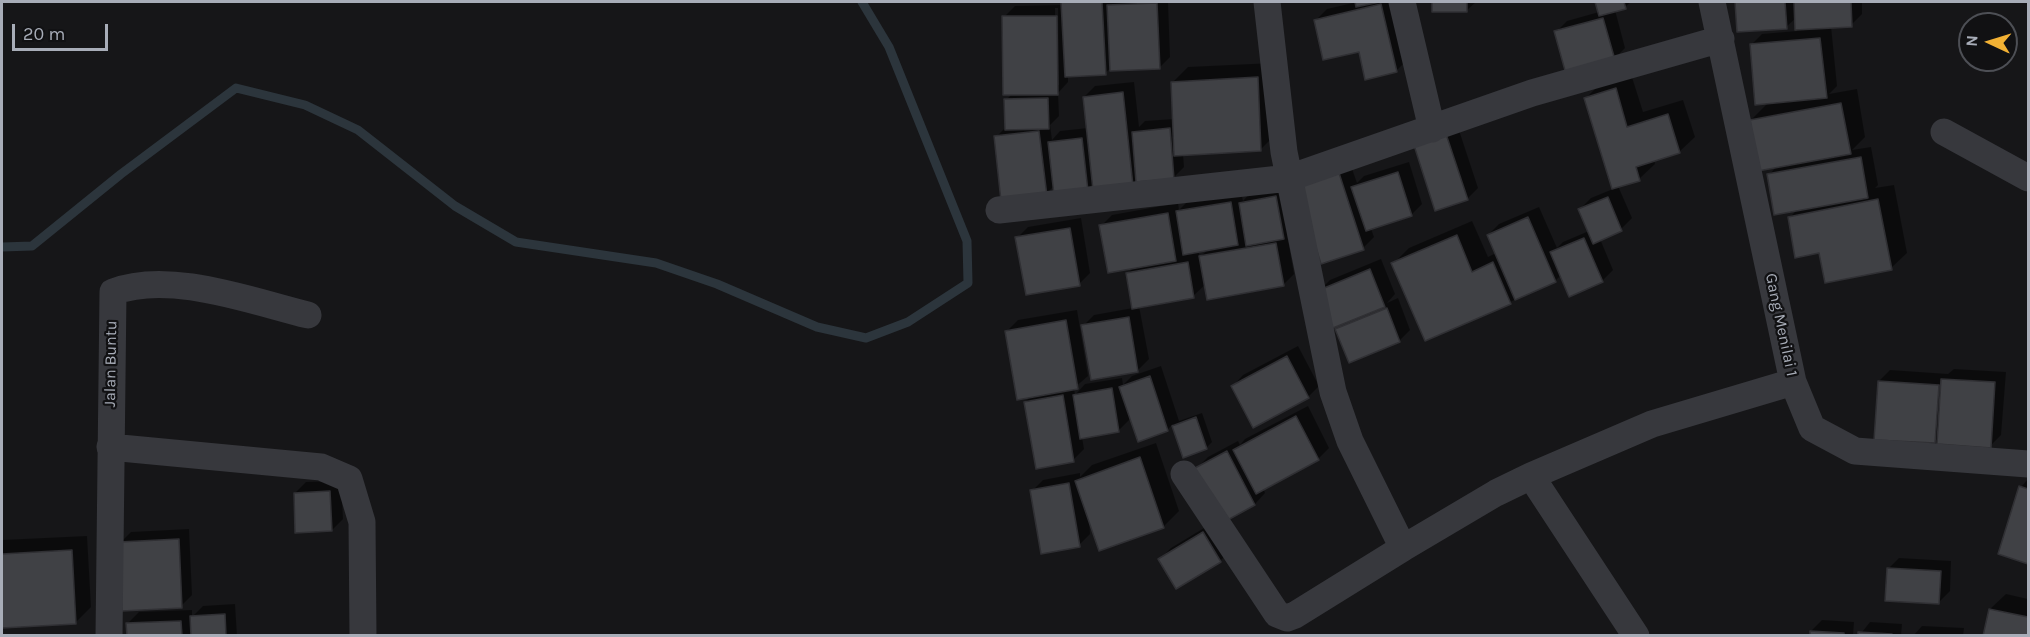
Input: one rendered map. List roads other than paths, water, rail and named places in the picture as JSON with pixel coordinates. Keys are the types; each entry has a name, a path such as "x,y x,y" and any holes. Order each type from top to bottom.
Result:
{"street":[{"path":"1267,2 1289,178 1340,416 1372,489 1403,548"},
{"path":"1402,2 1432,129"},
{"name":"Gang Menilai 1","path":"1712,2 1793,382 1812,428 1855,451 2028,464"},
{"path":"999,210 1289,178 1532,93 1721,39"},
{"path":"1944,132 2028,178"},
{"name":"Jalan Buntu","path":"109,636 113,292 132,285 188,286 308,315"},
{"path":"1184,474 1279,616 1287,618 1496,493 1531,476 1652,424 1793,382"},
{"path":"110,447 321,467 349,479 362,522 363,636"},
{"path":"1531,476 1636,636"}],"waterway":[{"path":"2,247 32,246 121,174 236,88 305,105 358,130 455,206 516,242 656,263 717,284 817,327 866,338 908,322 968,283 967,241 889,47 862,2"}]}
